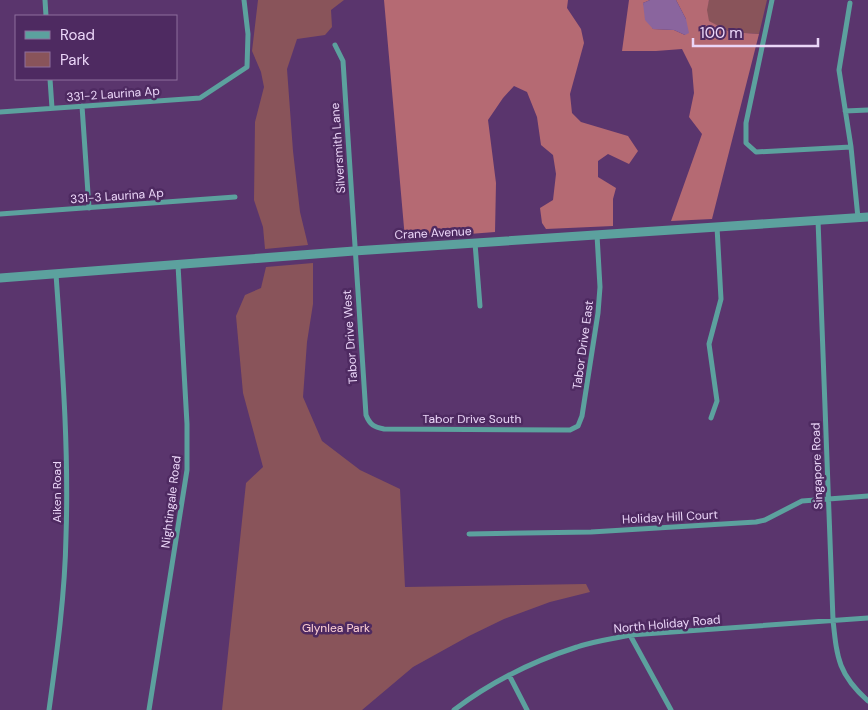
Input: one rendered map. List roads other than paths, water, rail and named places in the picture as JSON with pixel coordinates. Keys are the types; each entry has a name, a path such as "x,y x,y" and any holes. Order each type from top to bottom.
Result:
{"street":[{"path":"45,0 46,15"},
{"name":"331-2 Laurina Ap","path":"0,112 200,98 247,66 248,34 244,0"},
{"path":"772,0 746,123 746,143 756,152 851,147"},
{"path":"850,3 839,70 851,147 858,218"},
{"name":"Silversmith Lane","path":"335,45 343,61 354,250"},
{"path":"50,80 52,108"},
{"path":"82,106 89,208"},
{"path":"844,111 868,110"},
{"name":"331-3 Laurina Ap","path":"0,214 235,197"},
{"name":"Crane Avenue","path":"0,278 354,250 868,217"},
{"name":"Singapore Road","path":"818,220 833,620 836,654 843,672 868,701"},
{"path":"711,418 717,401 709,344 721,299 717,227"},
{"name":"Tabor Drive East","path":"578,426 582,416 598,313 600,287 597,235"},
{"path":"475,243 480,306"},
{"name":"Tabor Drive West","path":"354,250 366,415 368,421"},
{"name":"Nightingale Road","path":"149,710 187,470 187,424 178,265"},
{"name":"Aiken Road","path":"49,710 60,632 66,538 66,431 56,274"},
{"name":"Tabor Drive South","path":"368,421 373,426 384,429 570,430 578,426"},
{"name":"Holiday Hill Court","path":"469,534 591,532 756,522 765,520 802,501 868,496"},
{"name":"North Holiday Road","path":"454,710 480,691 508,675 545,658 578,646 630,635 868,618"},
{"path":"630,635 671,710"},
{"path":"508,675 527,710"}],"park label":[{"name":"Glynlea Park","path":"336,628"}]}
